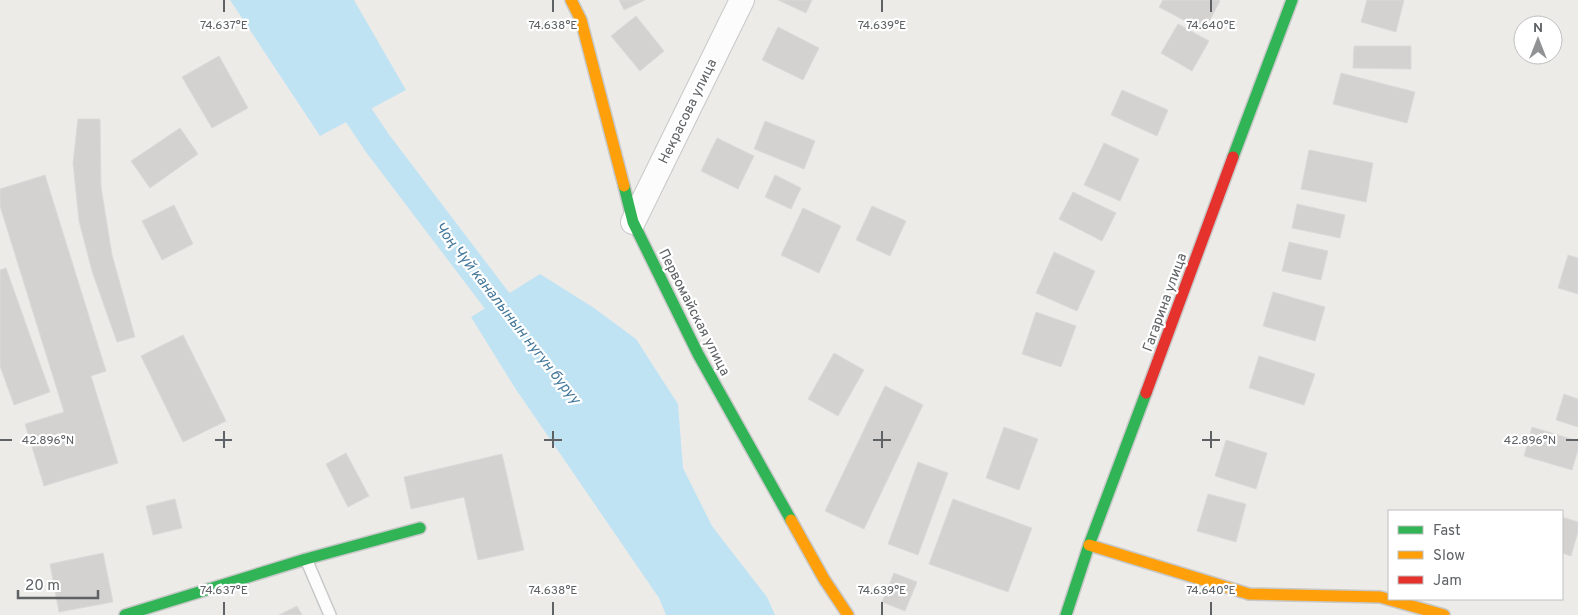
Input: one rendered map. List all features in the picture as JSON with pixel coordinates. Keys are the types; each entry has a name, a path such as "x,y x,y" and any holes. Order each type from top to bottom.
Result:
{"street":[{"name":"Первомайская улица","path":"571,0 582,20 633,222 698,354 824,579 848,615"},
{"name":"Некрасова улица","path":"633,222 742,0"},
{"name":"Гагарина улица","path":"1066,615 1089,545 1292,0"},
{"path":"125,615 306,559 420,528"},
{"path":"1089,545 1249,594 1380,597 1388,599"},
{"path":"1391,600 1444,615"}],"lane":[{"path":"306,559 330,615"}],"water":[{"path":"230,0 354,0 406,90 320,136"},
{"path":"540,274 594,308 636,339 678,404 683,468 712,526 767,597 775,615 666,615 659,598 515,388 471,317"}],"building":[{"path":"619,0 645,0 624,10"},
{"path":"778,0 812,0 806,13"},
{"path":"1163,0 1220,1 1204,31 1159,7"},
{"path":"1367,0 1404,0 1396,32 1361,22"},
{"path":"636,16 664,51 640,71 611,36"},
{"path":"1178,24 1209,41 1192,71 1161,53"},
{"path":"778,27 819,48 803,80 762,60"},
{"path":"1354,46 1411,46 1411,69 1353,68"},
{"path":"219,56 248,108 212,128 182,77"},
{"path":"1341,73 1415,92 1407,123 1333,104"},
{"path":"1122,90 1168,110 1157,136 1111,115"},
{"path":"78,119 100,119 101,187 112,255 135,337 117,342 92,271 79,221 73,163"},
{"path":"765,121 815,141 804,169 754,149"},
{"path":"180,128 198,154 150,188 131,161"},
{"path":"717,138 754,156 738,189 701,171"},
{"path":"1104,143 1139,159 1120,201 1084,185"},
{"path":"1309,150 1373,163 1366,202 1301,189"},
{"path":"45,175 106,371 91,376 118,463 44,486 25,424 64,412 0,206 0,189"},
{"path":"775,175 801,188 791,209 765,197"},
{"path":"1073,192 1116,213 1102,241 1059,219"},
{"path":"1297,204 1345,215 1340,238 1292,228"},
{"path":"174,205 193,244 162,260 142,221"},
{"path":"872,206 906,221 890,256 856,240"},
{"path":"803,208 841,226 819,273 781,255"},
{"path":"1289,242 1328,251 1321,280 1282,271"},
{"path":"1054,252 1095,271 1077,311 1036,293"},
{"path":"1568,255 1578,258 1578,294 1558,288"},
{"path":"6,268 50,392 14,405 0,366 0,270"},
{"path":"1273,292 1325,307 1315,341 1263,326"},
{"path":"1036,312 1076,326 1061,367 1022,354"},
{"path":"183,335 226,421 183,442 141,356"},
{"path":"834,353 864,370 838,416 808,399"},
{"path":"1259,356 1315,374 1304,405 1249,388"},
{"path":"885,386 923,405 864,529 825,511"},
{"path":"1564,394 1578,399 1578,427 1556,420"},
{"path":"1004,427 1038,439 1019,490 986,478"},
{"path":"1532,427 1578,441 1578,450 1572,470 1524,456"},
{"path":"1226,440 1267,453 1256,489 1215,476"},
{"path":"346,453 369,496 348,507 326,464"},
{"path":"502,454 524,550 478,560 464,497 411,509 404,477"},
{"path":"918,462 948,473 918,555 888,544"},
{"path":"1208,494 1246,504 1236,542 1197,531"},
{"path":"175,499 182,528 153,535 146,506"},
{"path":"953,499 1032,528 1008,592 929,564"},
{"path":"1563,517 1578,522 1578,532 1571,556 1563,553"},
{"path":"103,553 113,602 59,612 50,564"},
{"path":"894,573 917,582 905,611 882,602"},
{"path":"297,606 302,615 279,615"}],"waterway":[{"name":"Чоң Чүй каналынын нугун буруу","path":"337,83 378,144 520,331"}],"traffic: fast":[{"path":"1233,157 1292,0"},
{"path":"624,186 633,222 698,354 791,520"},
{"path":"1066,615 1089,545 1146,393"},
{"path":"125,615 306,559 420,528"}],"traffic: slow":[{"path":"571,0 581,20 624,186"},
{"path":"791,520 824,579 848,615"},
{"path":"1089,545 1249,594 1380,597 1388,599"},
{"path":"1391,600 1444,615"}],"traffic: jam":[{"path":"1146,393 1233,157"}]}
